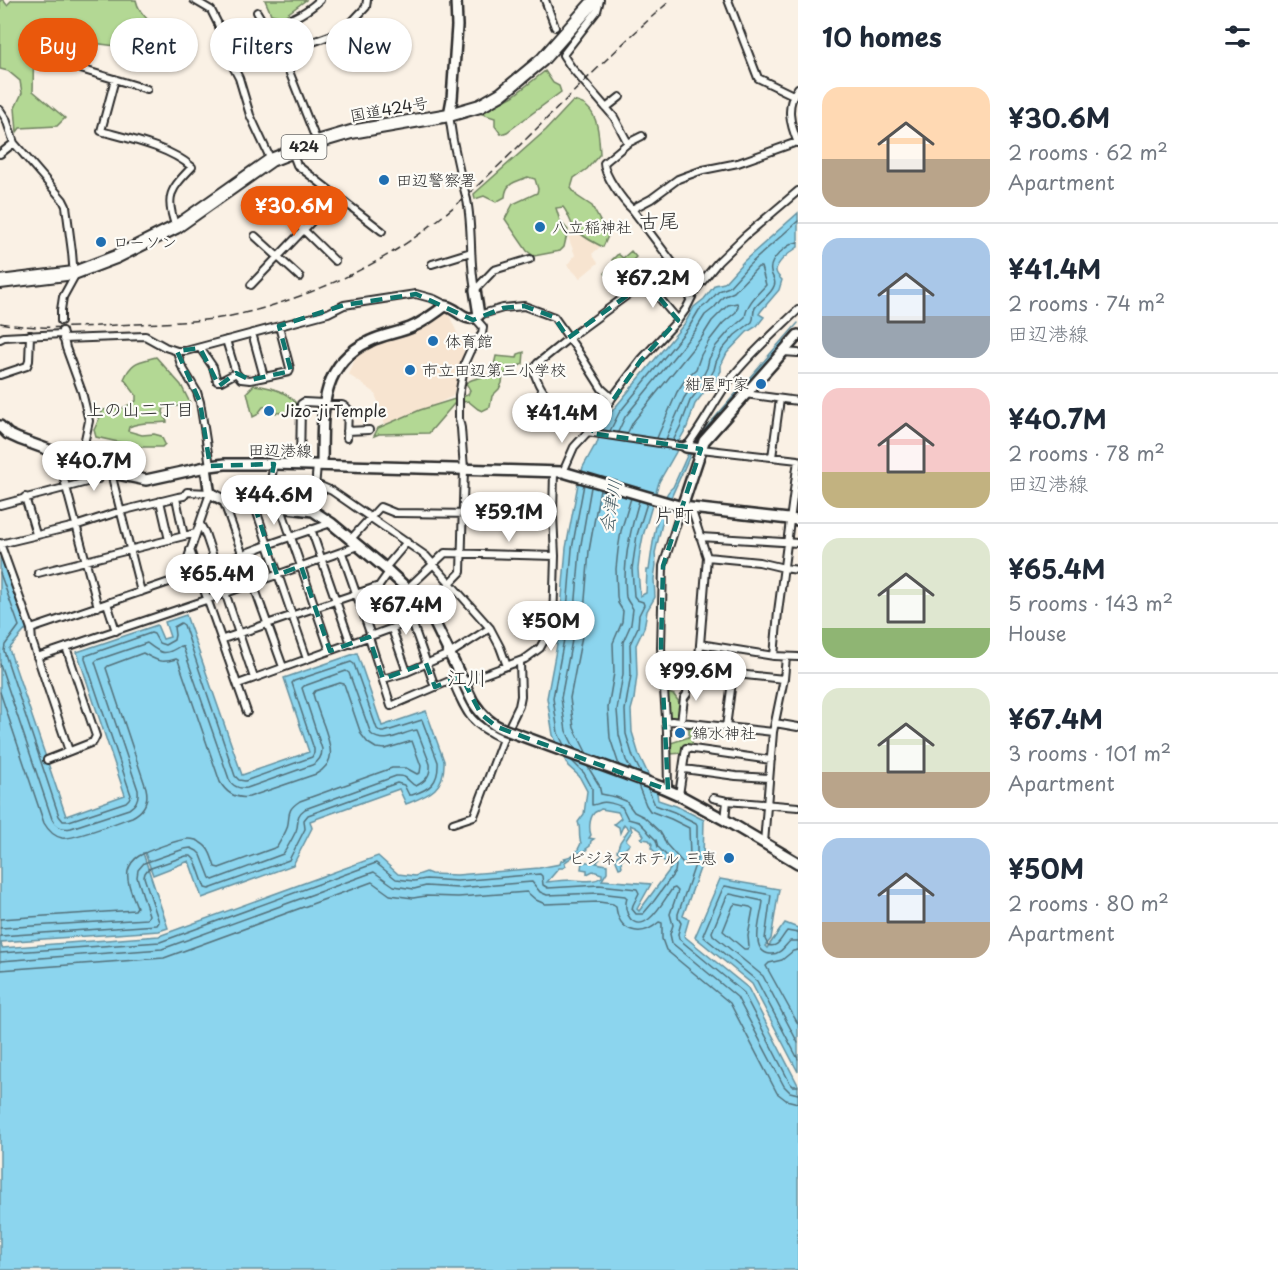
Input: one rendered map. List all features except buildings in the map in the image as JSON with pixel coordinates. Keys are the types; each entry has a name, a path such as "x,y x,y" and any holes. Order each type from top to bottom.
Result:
{"highway":[{"name":"国道424号","path":"0,282 74,273 116,256 176,227 271,160 317,142 351,132 449,115 480,106 501,94 542,60 596,0"}],"street":[{"path":"194,0 211,10 218,24 228,57 239,78 250,115 271,160"},
{"path":"295,18 308,11 320,0"},
{"path":"314,42 340,32 349,25 366,7 367,0"},
{"path":"237,684 400,626 427,607 461,572 464,469 459,395 465,362 482,334 483,327 477,317 476,290 472,273 470,215 449,115 457,26 456,0"},
{"path":"545,0 555,27"},
{"path":"600,0 597,11 563,54 571,67 614,117 628,143"},
{"path":"728,0 758,78 793,95"},
{"path":"257,12 260,18"},
{"path":"91,72 147,89"},
{"path":"289,72 317,142"},
{"path":"115,79 101,131 157,147 192,167 173,190 170,199 170,211 176,227"},
{"path":"632,209 686,176 738,163 797,143 789,115 793,95 798,88"},
{"path":"606,108 621,97"},
{"path":"0,110 6,119 14,143 66,206 74,277 63,297 61,321"},
{"path":"642,136 628,143 604,163 603,167 626,204 696,289"},
{"path":"0,154 14,143"},
{"path":"292,152 297,165 381,231"},
{"path":"342,552 370,633 369,637 391,706 435,687 520,662 540,648 553,624 555,556 553,515 563,473 574,447 595,424 641,360 678,320 696,289 728,251 798,191"},
{"path":"251,285 336,196"},
{"path":"270,197 335,261"},
{"path":"255,236 300,277"},
{"path":"432,264 471,252"},
{"path":"476,290 494,270 530,259"},
{"path":"595,424 568,419 562,411 561,398 550,397 546,394 533,369 569,338 672,262"},
{"path":"646,282 678,320"},
{"path":"0,339 62,334 146,336 165,347 186,351 328,313 344,305 417,294 453,307 462,315 472,319 503,308 524,306 554,317 602,389 612,398"},
{"path":"313,511 320,465 323,404 327,388 340,365 353,350 373,339 414,326 445,306"},
{"path":"686,447 733,376 798,309"},
{"path":"226,340 236,373 241,379 249,380 289,372 290,368 279,326"},
{"path":"252,333 264,377"},
{"path":"62,334 82,392 89,421 80,462"},
{"path":"0,375 27,366 30,335"},
{"path":"665,788 666,722 661,648 663,566 704,441 798,335"},
{"path":"200,348 213,367 217,381 236,373"},
{"path":"177,351 200,402 207,442 210,493 181,578"},
{"path":"783,351 798,353"},
{"path":"744,394 798,401"},
{"path":"772,457 780,399"},
{"path":"300,465 300,404 304,402 346,406 348,409 347,434 369,430"},
{"name":"田辺港線","path":"0,426 8,434 19,439 80,462 109,472 146,480 225,464 563,473 683,507"},
{"path":"587,432 701,449 798,460 794,520 787,541 774,656"},
{"path":"57,453 98,607"},
{"path":"266,506 274,464"},
{"path":"0,505 98,479 109,472 141,591"},
{"path":"316,484 332,491 426,556 490,628 507,666"},
{"path":"69,751 32,641 31,629 0,544 184,496 187,492 210,493 223,500 313,511 331,523 427,607 451,653 459,680 481,714 503,734 665,788 798,862"},
{"path":"25,498 36,534"},
{"path":"176,498 184,536"},
{"path":"223,500 283,667"},
{"path":"160,501 169,540"},
{"path":"254,504 307,659"},
{"path":"37,657 342,552 354,543 380,507 395,513 553,515"},
{"path":"683,507 794,520"},
{"path":"683,507 700,537 707,557 698,669"},
{"path":"281,508 330,651"},
{"path":"31,629 181,578 331,523"},
{"path":"200,524 254,678"},
{"path":"311,530 351,644"},
{"path":"38,573 196,533"},
{"path":"700,537 798,543"},
{"path":"223,639 379,586 387,570 407,542"},
{"path":"190,550 247,712"},
{"path":"407,589 445,554 555,556"},
{"path":"707,557 759,562 798,570"},
{"path":"107,603 116,631"},
{"path":"411,619 435,687"},
{"path":"383,679 407,672 451,653 490,628"},
{"path":"392,629 407,672"},
{"path":"700,644 774,656 798,657"},
{"path":"47,760 93,742 96,736 66,647"},
{"path":"764,843 773,732 786,657"},
{"path":"453,823 474,816 503,734 519,706 520,662"},
{"path":"681,722 689,669 784,679"},
{"path":"726,728 733,674"},
{"path":"666,722 773,732"},
{"path":"775,723 798,727"},
{"path":"679,795 686,748 771,760"},
{"path":"684,769 769,778"},
{"path":"713,798 798,807"},
{"path":"725,820 727,801"}],"highlighted area":[{"path":"646,282 678,320 641,360 590,433 701,449 663,566 661,648 668,790 497,727 481,714 461,676 435,687 426,663 383,679 369,637 330,651 301,566 277,575 254,504 266,506 274,464 210,466 200,402 177,351 200,348 219,386 236,373 250,380 291,371 279,326 344,305 416,294 473,320 503,308 524,306 554,317 568,338"}],"shaded area":[{"path":"576,230 603,244 592,254 598,263 580,278 567,265 575,255 567,234"},
{"path":"445,306 463,346 464,355 453,396 384,430 383,414 374,392 349,375 358,350"}],"green space":[{"path":"0,0 7,5 12,0 136,0 147,18 110,18 110,45 98,44 98,18 18,18 18,72 33,72 33,91 65,118 57,126 20,128 17,132 15,108 22,93 20,81 8,71 0,69"},
{"path":"265,0 306,0 283,17 271,14"},
{"path":"545,71 553,83 559,86 561,92 507,132 501,134 495,126 495,118 482,114 513,96"},
{"path":"573,101 585,106 594,116 598,129 600,154 587,169 574,178 571,188 577,196 592,206 608,236 603,247 595,243 573,226 563,207 556,208 560,221 568,230 564,247 560,251 534,256 527,251 505,219 513,204 537,193 535,179 528,177 512,183 507,188 505,197 496,202 484,196 475,199 474,194 546,130"},
{"path":"631,251 636,257 629,264 632,267 625,272 629,277 618,284 613,277 610,280 605,273 615,264 612,260 618,254 623,258"},
{"path":"524,352 523,364 503,375 499,389 492,396 490,407 482,411 468,401 454,404 429,433 374,436 378,428 420,410 468,395 470,390 466,383 492,374 496,356 517,358 518,354"},
{"path":"156,357 181,385 190,403 187,407 164,408 163,412 167,422 138,424 129,427 128,431 142,435 161,436 165,444 162,447 140,447 96,437 94,430 103,410 123,408 136,401 136,395 124,379 133,365"},
{"path":"254,385 285,394 298,407 288,412 276,413 272,406 263,407 253,417 247,392"},
{"path":"668,693 674,695 681,705 679,720 670,719"},
{"path":"685,724 693,725 692,746 683,753 671,754 671,743 689,737 689,729"}],"water":[{"name":"会津川","path":"798,213 798,247 785,257 777,268 776,272 782,280 779,290 759,314 764,317 757,326 747,332 727,353 714,383 695,404 676,452 659,482 640,552 638,569 640,596 646,593 647,570 649,570 659,513 690,449 782,340 785,343 697,443 665,511 655,553 655,597 647,611 644,628 636,645 637,675 631,710 632,732 658,800 704,820 703,860 683,916 689,919 684,936 748,988 798,1085 798,1270 0,1270 0,555 27,628 9,649 66,816 125,795 77,652 157,625 163,639 170,637 165,622 186,615 242,775 309,752 284,678 357,653 382,726 426,711 444,761 442,779 434,790 422,798 406,804 399,789 310,821 312,828 293,865 202,898 189,861 153,875 145,853 143,853 168,928 159,931 1,942 2,948 159,936 378,856 398,874 415,876 426,872 457,875 560,864 566,859 564,858 575,854 581,843 578,822 584,814 587,791 579,776 568,766 553,735 547,698 559,634 566,548 583,467 613,410 685,323 694,307 715,285 724,283 744,261","holes":["601,809 618,812 621,818 614,824 619,827 620,833 624,824 629,829 617,851 621,853 617,856 616,861 619,868 622,867 621,860 625,857 626,848 630,844 626,840 632,831 630,825 641,832 644,836 642,839 649,840 652,844 651,848 671,868 639,911 637,909 651,884 602,880 607,872 607,865 596,863 599,860 582,862 581,869 587,870 587,874 593,871 602,874 599,879 547,882 559,868 566,866 564,863 590,846 594,839 589,838 591,835 590,821 594,813"]},
{"path":"720,879 779,889 771,939 765,946 767,948 785,923 798,928 798,1072 752,984 695,937"}],"waterway":[{"path":"783,340 798,323"}],"railway":[{"path":"0,323 34,327 68,327 213,319 285,301 357,271 416,237 462,200 613,53 671,0"}],"place":[{"name":"田辺警察署","path":"384,180"},
{"name":"八立稲神社","path":"540,227"},
{"name":"ローソン","path":"101,242"},
{"name":"体育館","path":"433,341"},
{"name":"市立田辺第三小学校","path":"410,370"},
{"name":"紺屋町家","path":"761,384"},
{"name":"Jizo-ji Temple","path":"269,411"},
{"name":"錦水神社","path":"680,733"},
{"name":"ビジネスホテル 三恵","path":"729,858"}],"district":[{"name":"古尾","path":"659,221"},
{"name":"上の山二丁目","path":"140,410"},
{"name":"片町","path":"674,515"},
{"name":"江川","path":"467,678"}]}
